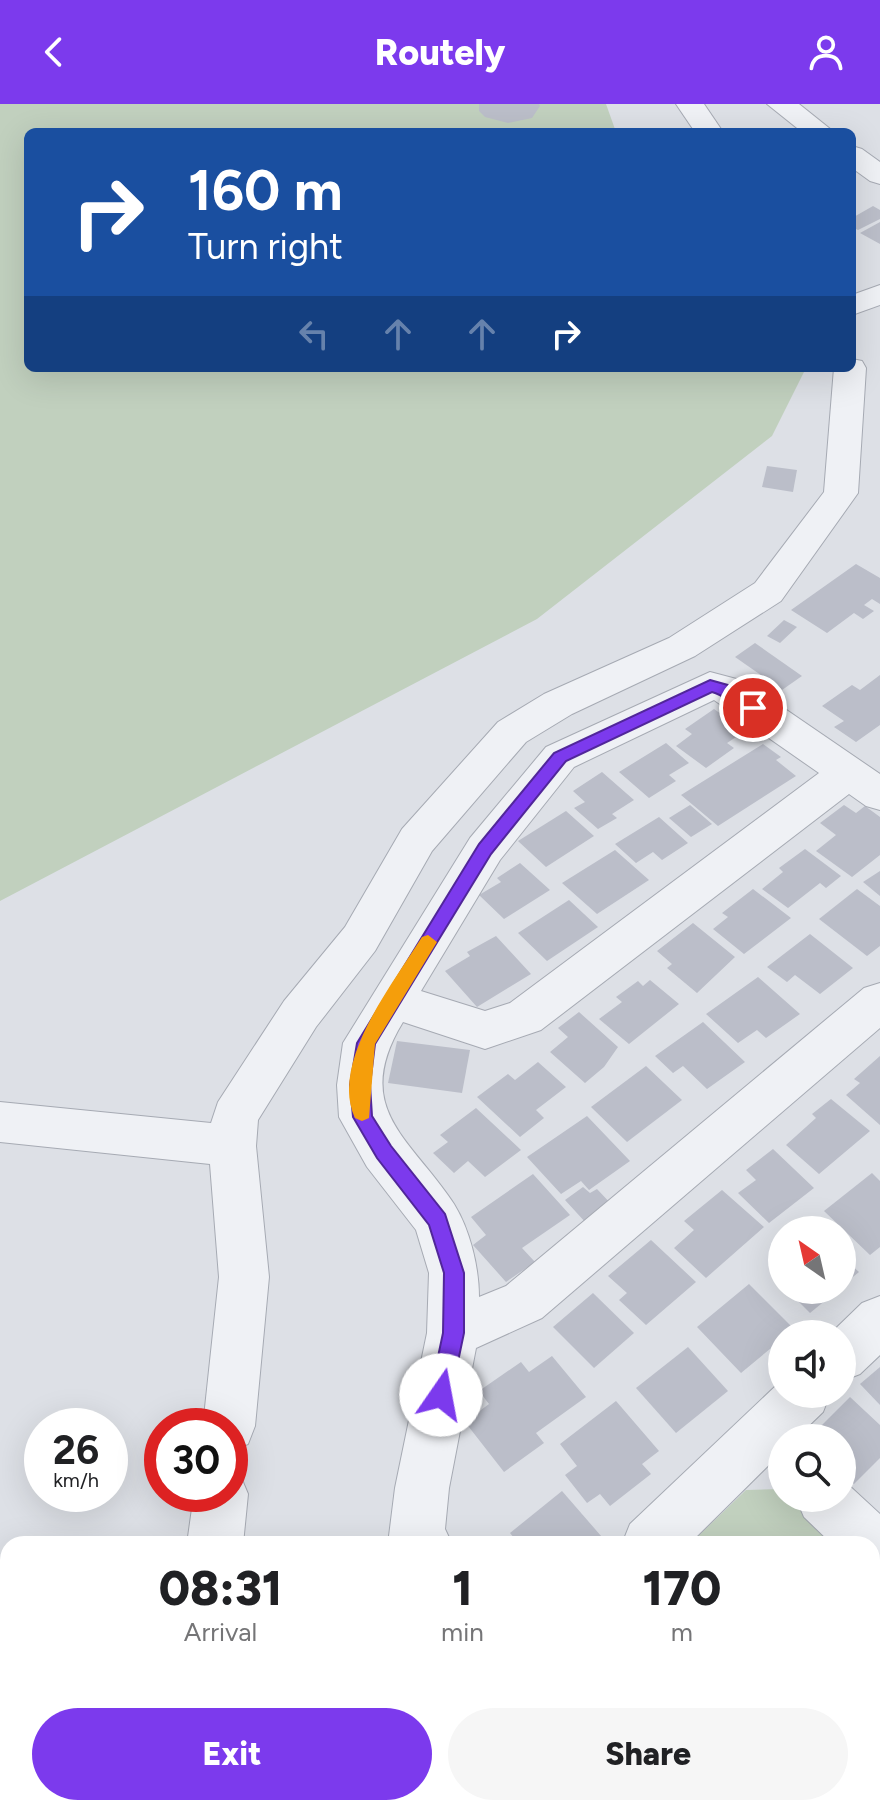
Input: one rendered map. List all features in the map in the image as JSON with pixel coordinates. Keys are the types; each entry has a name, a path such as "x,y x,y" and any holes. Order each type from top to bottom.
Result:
{"street":[{"path":"690,104 706,128"},
{"path":"781,104 814,128"},
{"path":"856,304 880,294"},
{"path":"231,1408 244,1277 232,1146 235,1116 300,1014 360,939 417,840 512,732 558,704 682,647 768,592 841,493 850,372"},
{"path":"393,1001 485,1030 525,1017 864,784 730,691 710,686 560,757 485,849 366,1043 360,1085 363,1117 384,1152 437,1220 454,1273 453,1333 422,1488 417,1536"},
{"path":"453,1333 524,1302 880,1001"},
{"path":"0,1122 232,1146"},
{"path":"856,1343 880,1320"},
{"path":"660,1536 768,1451"},
{"path":"216,1536 219,1512"},
{"path":"838,1512 864,1536"}],"green space":[{"path":"0,104 606,104 615,128 24,128 24,372 804,372 772,436 537,619 0,901"},
{"path":"768,1489 768,1512 808,1512 833,1536 698,1536 746,1490"}],"building":[{"path":"479,104 540,106 532,118 508,123 485,117 479,111"},
{"path":"873,206 880,210 880,219 858,230 856,216"},
{"path":"880,222 880,244 860,233"},
{"path":"767,466 797,470 793,492 762,487"},
{"path":"856,564 880,578 880,604 872,599 864,605 874,611 863,619 854,613 827,633 791,610"},
{"path":"784,620 797,627 780,643 767,636"},
{"path":"755,643 802,676 782,690 735,657"},
{"path":"880,675 880,725 856,742 834,727 844,721 822,706 852,685 860,690"},
{"path":"714,709 745,731 727,743 734,748 706,768 676,746 692,734 685,729"},
{"path":"666,743 689,763 669,775 676,781 649,798 619,772"},
{"path":"763,744 781,757 776,760 796,776 718,826 681,795"},
{"path":"602,772 634,800 612,814 617,818 598,829 574,808 585,802 573,791"},
{"path":"690,805 712,824 691,837 669,818"},
{"path":"844,805 856,813 865,806 880,817 880,855 852,877 816,851 836,835 820,823"},
{"path":"566,811 594,836 546,867 518,841"},
{"path":"659,817 688,843 662,860 653,852 636,863 615,844"},
{"path":"805,849 841,876 826,888 820,883 788,908 762,889 783,872 779,868"},
{"path":"615,850 649,880 597,914 562,883"},
{"path":"520,863 550,890 504,919 479,895 501,882 497,878"},
{"path":"880,871 880,896 863,882"},
{"path":"753,889 791,918 744,954 713,929 728,917 722,913"},
{"path":"857,889 880,906 880,946 867,956 819,919"},
{"path":"569,900 598,927 547,961 518,933"},
{"path":"693,923 735,957 697,993 667,968 672,964 657,951"},
{"path":"810,934 853,968 820,994 795,975 787,982 767,967"},
{"path":"496,936 531,974 477,1007 445,971 470,956 467,952"},
{"path":"758,977 800,1014 766,1038 757,1030 738,1043 706,1014"},
{"path":"650,980 679,1004 629,1044 599,1019 622,1002 616,997 638,981 643,986"},
{"path":"579,1012 618,1047 604,1067 585,1083 550,1052 568,1037 558,1028"},
{"path":"703,1022 745,1062 707,1089 683,1066 673,1073 655,1056"},
{"path":"397,1041 470,1050 462,1093 388,1083"},
{"path":"880,1056 880,1125 846,1095 860,1083 854,1079"},
{"path":"538,1062 566,1087 536,1110 544,1118 520,1137 477,1097 508,1074 515,1080"},
{"path":"646,1066 682,1100 627,1142 591,1107"},
{"path":"831,1099 870,1131 819,1174 786,1145 816,1118 812,1114"},
{"path":"476,1108 521,1150 485,1177 468,1161 454,1173 433,1153 448,1142 440,1135"},
{"path":"587,1116 630,1161 589,1190 581,1181 561,1194 527,1157"},
{"path":"773,1149 814,1188 778,1216 768,1216 768,1222 738,1193 756,1180 746,1170"},
{"path":"872,1173 880,1181 880,1247 870,1255 856,1242 856,1216 829,1216 824,1211"},
{"path":"533,1174 570,1215 522,1248 535,1262 506,1282 473,1245 486,1235 471,1217"},
{"path":"583,1187 590,1193 597,1189 613,1206 587,1224 565,1200"},
{"path":"722,1190 764,1227 706,1278 674,1248 694,1230 684,1221"},
{"path":"651,1240 696,1282 646,1325 619,1300 627,1293 608,1276"},
{"path":"749,1284 785,1320 768,1320 768,1351 741,1373 697,1327"},
{"path":"593,1293 634,1333 594,1368 553,1327"},
{"path":"801,1304 821,1304 810,1313"},
{"path":"688,1347 728,1391 676,1433 636,1388"},
{"path":"552,1356 586,1397 536,1433 544,1443 504,1472 465,1422 489,1404 479,1391 521,1362 529,1372"},
{"path":"880,1367 880,1405 860,1384"},
{"path":"616,1401 659,1451 642,1464 651,1474 610,1506 600,1494 587,1503 565,1475 577,1466 560,1444"},
{"path":"856,1403 880,1425 880,1458 856,1482 856,1424 823,1424 839,1408 856,1408"},
{"path":"562,1491 601,1536 512,1536 510,1533"}],"slow traffic":[{"path":"362,1112 360,1085 366,1043 428,942"}],"route":[{"path":"441,1395 453,1333 454,1273 437,1220 384,1152 363,1117 360,1085 366,1043 485,849 560,757 710,686 730,691 753,708"}]}
